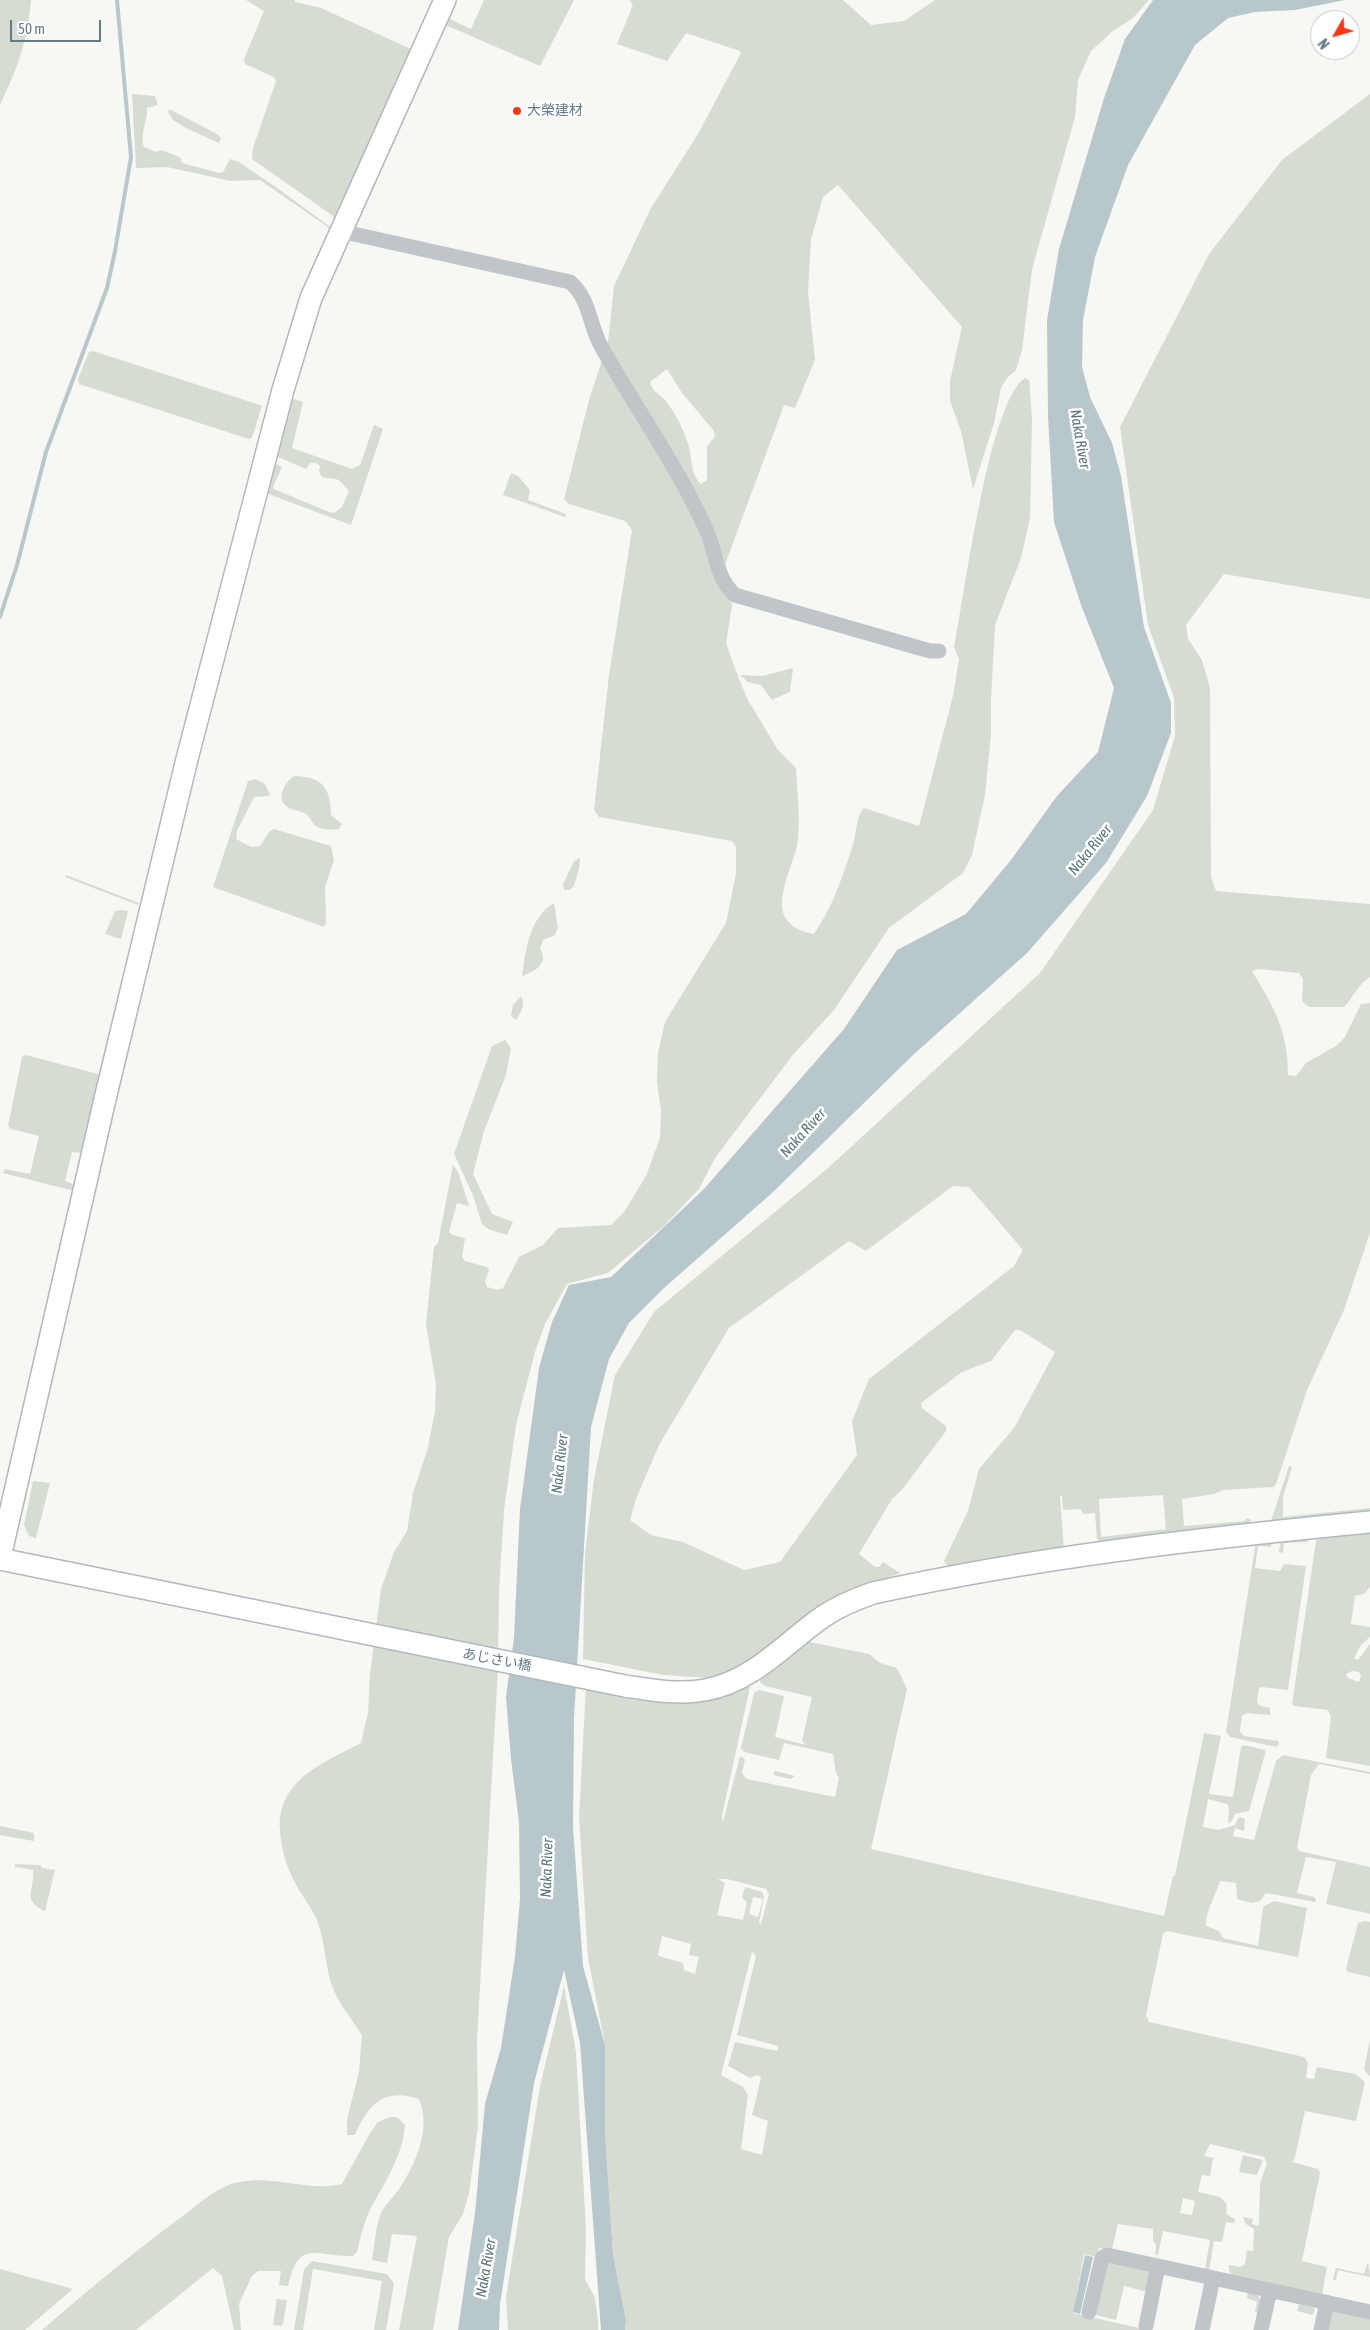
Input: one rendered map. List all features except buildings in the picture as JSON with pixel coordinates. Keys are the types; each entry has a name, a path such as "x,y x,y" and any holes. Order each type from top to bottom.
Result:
{"street":[{"path":"0,1558 105,1099 201,703 296,345 311,298 445,0"},
{"path":"340,231 570,282 584,298 600,344 627,387 706,529 719,574 726,586 736,595 930,652 939,651"},
{"name":"あじさい橋","path":"0,1558 625,1686 686,1692 719,1687 747,1675 838,1607 873,1593 896,1587 1009,1566 1253,1534 1370,1522"},
{"path":"1089,2312 1102,2258 1107,2255 1370,2312"},
{"path":"1146,2326 1158,2266"},
{"path":"1202,2330 1214,2278"},
{"path":"1261,2330 1270,2290"},
{"path":"1321,2330 1327,2302"}],"shaded area":[{"path":"0,0 31,0 21,54 0,105"},
{"path":"246,0 295,0 295,2 321,8 413,50 336,218 252,159 253,148 276,81 274,77 245,64 244,59 264,11"},
{"path":"484,0 574,0 540,66 441,23 444,16 471,29"},
{"path":"629,0 843,0 871,25 904,21 935,0 1149,0 1133,18 1113,31 1091,51 1078,80 1075,117 1032,269 1022,350 1016,370 1007,378 1001,388 994,423 973,489 961,431 950,401 950,381 962,327 838,185 823,197 811,239 808,291 815,360 795,408 784,405 726,562 720,589 731,600 732,605 726,643 739,679 748,700 778,750 796,768 799,817 798,836 797,846 783,891 782,910 785,917 798,929 814,934 827,913 837,889 854,841 858,819 864,808 919,826 953,696 959,659 954,647 971,547 989,460 1000,423 1012,394 1025,378 1029,380 1032,419 1030,518 1021,558 995,625 991,734 985,795 972,855 963,873 889,928 834,1010 792,1056 715,1158 699,1189 665,1225 608,1273 567,1284 545,1324 535,1352 516,1425 504,1510 499,1590 498,1669 477,2040 478,2127 469,2193 463,2214 449,2237 433,2330 399,2330 417,2236 392,2234 387,2263 372,2260 382,2211 399,2189 417,2155 423,2133 424,2121 422,2110 419,2099 396,2095 387,2097 372,2107 355,2135 347,2135 347,2119 359,2072 362,2035 334,1990 317,1920 289,1869 283,1850 280,1830 281,1813 286,1798 305,1775 361,1743 368,1713 370,1674 381,1589 394,1552 407,1531 413,1493 427,1451 435,1412 436,1384 426,1324 434,1247 438,1243 453,1165 458,1172 469,1206 457,1203 449,1232 465,1238 462,1257 465,1261 487,1267 489,1270 485,1281 487,1287 498,1290 503,1288 519,1257 543,1245 558,1228 611,1225 624,1212 646,1176 660,1138 661,1111 657,1082 658,1053 665,1022 726,923 736,873 736,847 732,841 599,817 594,810 609,675 632,530 625,521 569,504 564,499 589,400 608,342 614,286 651,208 698,134 741,53 740,51 686,33 667,61 617,44 633,5","holes":["667,369 682,393 714,431 715,437 707,446 707,480 701,484 695,475 690,450 678,420 668,404 654,390 650,382"]},
{"path":"132,94 155,96 158,105 147,108 142,138 144,147 156,152 162,150 181,158 182,163 219,173 223,172 230,159 239,162 333,229 260,180 231,181 167,167 136,168"},
{"path":"1370,94 1370,599 1224,574 1186,625 1188,639 1202,660 1210,688 1211,877 1216,891 1370,904 1370,977 1344,1007 1309,1007 1302,1001 1303,979 1299,973 1258,969 1252,971 1278,1020 1285,1045 1288,1075 1296,1076 1306,1063 1336,1046 1345,1037 1361,1004 1370,1003 1370,1233 1344,1310 1307,1390 1276,1484 1273,1487 1223,1490 1214,1494 1182,1499 1184,1526 1245,1521 1247,1518 1251,1520 1250,1523 1101,1543 1097,1539 1095,1513 1084,1514 1080,1509 1063,1510 1062,1496 1060,1496 1064,1551 951,1570 944,1561 968,1511 979,1469 1014,1428 1055,1352 1020,1330 1015,1330 991,1361 962,1372 921,1403 922,1408 946,1426 946,1431 901,1491 892,1499 859,1554 875,1567 879,1567 883,1562 899,1574 873,1582 738,1670 709,1678 663,1675 583,1659 585,1553 594,1479 615,1375 654,1312 828,1168 1040,973 1153,810 1175,736 1174,698 1148,625 1120,427 1209,254 1282,160","holes":["953,1186 969,1187 1023,1250 1014,1266 869,1379 852,1421 857,1455 780,1562 744,1570 683,1542 651,1535 630,1520 636,1499 659,1445 729,1328 849,1241 866,1251","1163,1495 1166,1529 1101,1537 1099,1499"]},
{"path":"169,109 217,134 221,138 219,143 173,120 168,112"},
{"path":"93,351 262,406 252,438 249,439 79,384 78,379 89,352"},
{"path":"294,399 303,402 292,448 352,469 360,465 374,425 383,429 351,525 266,493 273,463 282,467 273,487 274,489 329,512 334,513 342,507 349,491 337,479 322,477 319,472 320,466 316,463 310,463 306,469 278,457 276,452 290,400"},
{"path":"511,473 518,476 530,490 528,500 566,514 565,517 503,495"},
{"path":"793,668 790,692 772,700 761,685 748,682 740,675 762,676"},
{"path":"294,776 312,779 323,785 329,797 331,815 342,824 339,829 318,827 303,812 286,806 283,802 282,792 286,783"},
{"path":"255,779 264,783 270,794 268,796 254,797 237,831 236,839 251,847 260,846 269,832 274,829 331,846 334,860 325,887 326,923 324,927 213,887 248,781"},
{"path":"580,858 574,886 570,890 564,890 563,884 574,861"},
{"path":"66,875 139,903 138,905 65,877"},
{"path":"554,903 558,928 555,935 543,940 540,949 543,954 542,963 536,969 522,976 530,935 539,917"},
{"path":"115,911 128,911 121,939 105,934"},
{"path":"521,996 523,1005 516,1020 511,1016 513,1005"},
{"path":"505,1040 511,1048 506,1075 484,1131 473,1174 492,1214 513,1222 507,1235 490,1230 482,1224 473,1195 454,1154 492,1046"},
{"path":"26,1055 98,1074 100,1078 82,1153 72,1152 65,1181 75,1185 74,1191 3,1173 5,1169 30,1174 39,1136 11,1129 8,1126 22,1057"},
{"path":"1289,1466 1292,1467 1283,1497 1283,1517 1370,1508 1370,1511 1271,1521"},
{"path":"33,1481 50,1483 36,1538 29,1536 24,1525"},
{"path":"1370,1530 1370,1587 1364,1594 1355,1596 1351,1624 1370,1627 1370,1637 1361,1645 1354,1658 1358,1660 1370,1644 1370,1766 1326,1758 1331,1717 1328,1710 1294,1706 1292,1704 1316,1541 1319,1536","holes":["1352,1671 1359,1672 1361,1676 1359,1682 1348,1678 1346,1674"]},
{"path":"1309,1535 1308,1542 1284,1543 1283,1553 1279,1552 1281,1539"},
{"path":"1256,1541 1272,1541 1271,1547 1258,1546 1255,1568 1280,1571 1284,1564 1306,1566 1288,1690 1259,1688 1257,1702 1260,1706 1270,1708 1270,1715 1247,1713 1242,1716 1240,1731 1244,1736 1278,1741 1279,1744 1276,1747 1230,1737 1226,1732"},
{"path":"805,1641 869,1654 880,1663 897,1668 907,1689 871,1849 1164,1916 1173,1876 1175,1876 1204,1733 1221,1736 1209,1794 1233,1797 1241,1747 1244,1745 1266,1750 1249,1811 1235,1814 1231,1822 1228,1823 1229,1808 1227,1804 1208,1799 1203,1827 1219,1830 1235,1825 1239,1817 1245,1819 1244,1831 1235,1828 1233,1836 1254,1840 1276,1761 1283,1755 1370,1772 1370,1774 1319,1764 1311,1775 1297,1848 1299,1851 1370,1867 1370,1914 1362,1912 1362,1910 1361,1912 1326,1904 1336,1862 1306,1857 1297,1893 1314,1897 1316,1899 1315,1902 1266,1893 1260,1901 1252,1903 1237,1899 1236,1883 1220,1881 1209,1909 1206,1926 1219,1931 1223,1938 1258,1946 1263,1907 1274,1901 1307,1908 1298,1957 1166,1931 1163,1934 1146,2015 1149,2022 1304,2057 1308,2063 1306,2078 1314,2079 1317,2067 1355,2074 1365,2082 1356,2121 1305,2111 1295,2157 1292,2162 1318,2169 1320,2173 1302,2261 1327,2267 1322,2295 1232,2276 1229,2265 1241,2267 1245,2264 1247,2250 1253,2251 1254,2229 1246,2224 1243,2217 1253,2219 1252,2224 1259,2226 1260,2184 1267,2163 1264,2157 1210,2144 1204,2156 1213,2158 1210,2176 1202,2175 1198,2192 1220,2197 1227,2204 1226,2214 1235,2219 1234,2223 1226,2222 1222,2242 1214,2241 1209,2271 1205,2269 1210,2240 1163,2231 1158,2255 1155,2254 1156,2245 1153,2241 1153,2229 1118,2224 1112,2250 1099,2248 1097,2257 1084,2254 1073,2313 1148,2330 625,2330 626,2320 613,2255 605,2131 605,2045 588,1958 579,1817 586,1686 747,1684 750,1687 722,1816 723,1822 740,1756 745,1759 742,1773 747,1779 835,1797 839,1778 836,1773 833,1754 784,1743 779,1760 744,1752 741,1748 754,1693 759,1690 784,1696 775,1737 806,1745 802,1741 812,1697 765,1686 760,1682 761,1675","holes":["718,1879 727,1879 766,1889 769,1894 761,1924 759,1923 764,1897 762,1892 745,1887 742,1898 747,1902 743,1920 717,1915 725,1883","753,1897 763,1899 758,1917 749,1914","662,1936 691,1944 689,1955 699,1957 695,1974 684,1970 683,1963 659,1956","752,1952 756,1956 737,2035 778,2046 778,2051 735,2042 728,2066 750,2078 758,2075 761,2078 752,2115 768,2121 762,2155 741,2149 748,2095 743,2087 721,2075","1183,2198 1195,2201 1192,2215 1180,2213"]},
{"path":"775,1771 795,1776 790,1779 773,1775"},
{"path":"0,1826 34,1833 34,1841 0,1835"},
{"path":"15,1864 40,1865 42,1868 55,1870 45,1911 33,1903 31,1898 33,1870 15,1867"},
{"path":"1370,1922 1370,1977 1348,1972 1346,1969 1358,1923"},
{"path":"564,1986 576,2052 586,2230 585,2279 595,2298 598,2330 508,2330 506,2297 540,2086"},
{"path":"1370,2040 1370,2076 1364,2070"},
{"path":"390,2117 397,2117 405,2125 403,2137 391,2171 368,2214 357,2252 353,2256 310,2253 303,2256 297,2261 292,2271 288,2286 279,2285 281,2271 258,2271 252,2276 239,2304 241,2330 234,2330 222,2276 213,2268 136,2330 42,2330 94,2286 203,2200 225,2187 253,2180 316,2186 342,2184 370,2133 378,2122"},
{"path":"1243,2155 1263,2160 1257,2175 1239,2172"},
{"path":"1111,2260 1147,2269 1152,2276 1148,2292 1124,2286 1116,2320 1092,2314 1105,2265"},
{"path":"312,2261 387,2274 394,2283 386,2330 374,2330 382,2281 313,2269 303,2330 294,2330 304,2270"},
{"path":"1368,2262 1370,2277 1338,2270 1336,2280 1333,2280 1336,2268 1364,2274"},
{"path":"0,2269 73,2289 25,2330 0,2330"},
{"path":"1248,2291 1256,2293 1262,2301 1259,2313 1255,2312 1257,2302 1247,2298"},
{"path":"277,2299 287,2300 281,2326 273,2325"},
{"path":"1299,2304 1315,2308 1313,2315 1297,2311"},
{"path":"1336,2311 1370,2318 1370,2330 1325,2330 1328,2315"}],"water":[{"name":"Naka River","path":"1153,0 1345,0 1295,10 1255,12 1228,18 1195,45 1128,165 1095,257 1083,320 1082,367 1090,397 1112,443 1121,476 1144,627 1171,703 1171,733 1147,796 1106,863 1027,953 913,1055 772,1193 664,1288 629,1323 609,1359 591,1427 574,1718 573,1827 583,1966 605,2045 605,2131 613,2255 626,2320 625,2330 601,2330 580,2043 564,1970 534,2083 500,2304 499,2330 458,2330 475,2213 485,2104 501,2048 515,1957 520,1899 519,1822 506,1697 514,1638 520,1509 539,1368 552,1322 569,1285 611,1277 704,1189 844,1029 897,950 966,914 1011,860 1057,796 1098,752 1114,688 1081,605 1054,522 1048,416 1047,320 1059,249 1104,98 1125,39"},
{"path":"1085,2255 1093,2257 1080,2314 1073,2312"}],"waterway":[{"path":"0,617 17,565 46,452 107,288 115,251 131,157 117,0"}],"place":[{"name":"大榮建材","path":"517,111"}]}
